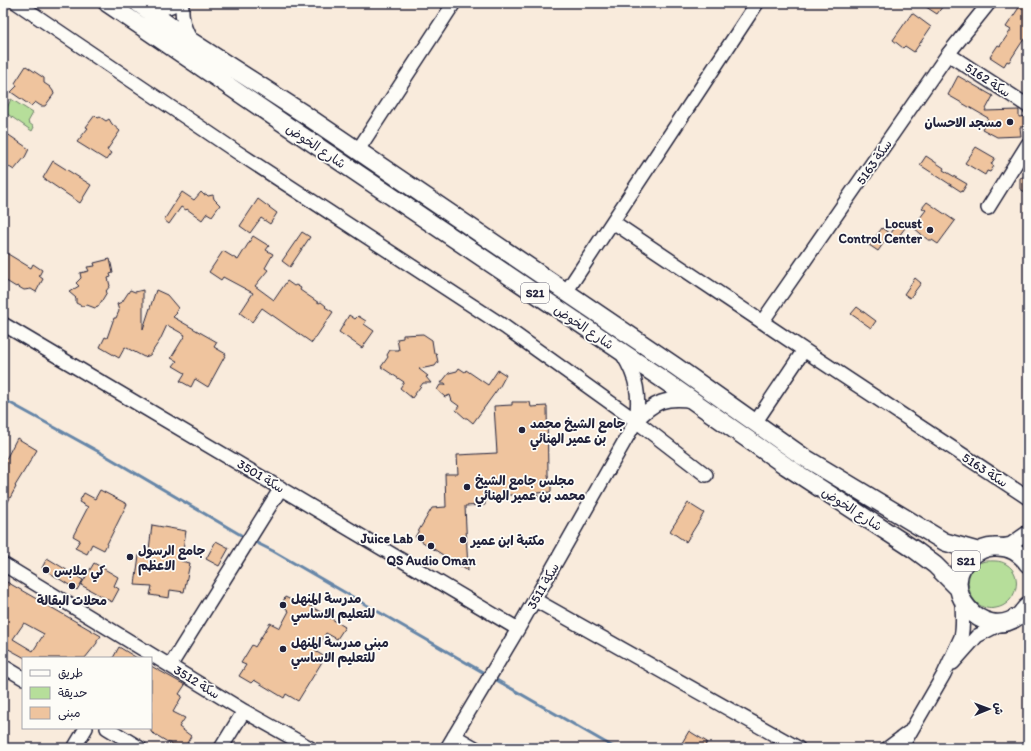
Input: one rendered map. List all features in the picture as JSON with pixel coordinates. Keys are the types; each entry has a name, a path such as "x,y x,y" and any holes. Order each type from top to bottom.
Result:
{"main road":[{"name":"شارع الخوض","path":"107,3 696,402 786,466 915,550 935,565 960,594"},
{"name":"شارع الخوض","path":"140,5 192,42 358,150 802,456 945,542 977,551"},
{"name":"S21","path":"1002,546 989,547 977,551 969,558 962,567 959,577 960,594 971,613 984,621 995,623 1006,621 1028,624"},
{"path":"1002,546 1013,550 1023,557 1028,564"},
{"path":"1006,621 1019,615 1028,606"}],"street":[{"path":"17,3 237,152 505,327 706,475"},
{"path":"140,5 153,9 164,9 178,3"},
{"path":"182,3 183,21 186,32 192,42"},
{"path":"358,150 454,3"},
{"path":"566,292 757,3"},
{"name":"سكة 5163","path":"762,322 948,54 989,3"},
{"name":"سكة 5162","path":"948,54 1028,106"},
{"path":"988,208 1028,144"},
{"name":"سكة 5163","path":"613,222 1028,498"},
{"name":"سكة 3501","path":"3,324 518,629"},
{"path":"755,423 804,350"},
{"path":"622,352 631,368 637,385 639,403 636,422"},
{"path":"636,422 648,409 663,401 679,398 696,402"},
{"name":"سكة 3511","path":"447,748 535,600 636,422"},
{"path":"170,666 281,488"},
{"path":"1002,546 1011,544 1028,532"},
{"name":"سكة 3512","path":"4,567 244,711 310,748"},
{"path":"901,748 944,674 962,632 960,594"},
{"path":"535,600 798,748"},
{"path":"944,674 977,636 1006,621"},
{"path":"3,666 22,677"},
{"path":"221,748 244,711"},
{"path":"74,748 85,729"},
{"path":"109,729 140,748"},
{"path":"888,748 911,731"},
{"path":"454,736 475,748"}],"green space":[{"path":"11,99 33,113 28,122 34,127 32,131 6,113"},
{"path":"985,561 1004,563 1012,569 1015,575 1016,589 1013,596 1003,606 986,608 978,604 972,597 969,589 971,572 976,565"}],"building":[{"path":"920,3 945,3 937,14"},
{"path":"1022,3 1028,3 1028,42 1024,39 1009,62 1007,61 1004,66 990,57 1011,30 1006,27"},
{"path":"912,13 931,27 914,52 905,46 903,48 893,40"},
{"path":"26,66 44,78 44,83 53,91 54,94 45,106 41,106 35,102 31,106 11,92 17,86 15,83"},
{"path":"958,76 993,96 985,111 1019,110 1019,117 1028,116 1028,126 1020,127 1021,136 997,137 982,129 988,118 948,95"},
{"path":"95,115 106,121 109,119 120,131 107,150 111,153 106,160 77,142 88,128 86,127"},
{"path":"3,131 29,149 25,157 14,170 3,163"},
{"path":"976,147 995,158 991,164 994,166 990,172 987,171 985,175 965,163"},
{"path":"926,156 944,168 943,170 967,184 962,192 920,165"},
{"path":"53,161 91,185 80,203 43,178"},
{"path":"1028,175 1028,194 1020,189 1020,178"},
{"path":"182,192 194,200 201,192 208,196 213,195 214,199 220,205 212,216 207,213 202,220 187,209 186,210 181,207 169,224 164,220"},
{"path":"258,199 277,213 270,224 261,218 250,233 240,226"},
{"path":"927,202 955,221 938,244 932,240 928,240 913,227 926,210 922,208"},
{"path":"898,223 905,228 896,240 889,236"},
{"path":"882,228 890,234 878,251 869,245"},
{"path":"302,232 310,237 290,267 282,261"},
{"path":"253,236 269,246 266,250 273,254 265,268 268,270 255,286 274,300 287,281 294,286 296,285 301,288 300,290 319,303 321,302 326,306 325,307 333,312 312,343 262,308 252,322 240,313 253,293 223,277 221,280 209,272 223,251 238,260"},
{"path":"3,251 31,268 33,264 42,270 39,276 43,279 36,292 31,289 24,290 17,286 16,287 3,279"},
{"path":"110,259 113,273 110,274 111,277 108,278 110,286 98,307 95,308 87,305 82,306 76,303 76,298 69,292 79,286 76,283 81,278 80,273 89,271 87,267 95,266 94,263"},
{"path":"915,278 921,283 910,298 904,294"},
{"path":"130,290 135,292 143,290 143,329 156,290 167,295 178,308 177,313 173,317 217,342 214,347 226,354 208,387 195,379 191,387 180,381 185,373 173,366 177,361 171,358 185,335 167,325 160,340 148,356 144,357 125,347 119,358 100,347 105,337 107,338 114,318 116,318 119,311 117,304 122,302"},
{"path":"857,307 876,321 871,328 851,314"},
{"path":"349,315 355,319 358,316 366,321 364,324 374,331 362,348 339,332"},
{"path":"423,334 432,340 434,353 436,353 438,362 435,366 419,369 428,376 426,377 431,383 423,383 412,398 400,388 404,382 381,367 388,357 387,355 390,350 399,350 397,339 403,338 403,335"},
{"path":"459,368 465,372 466,370 488,385 498,370 506,375 500,386 473,423 456,410 459,406 452,401 450,395 445,397 437,390 440,385 446,385 445,383 441,383 449,373 457,371"},
{"path":"512,402 530,402 531,407 547,406 548,474 549,483 551,483 551,492 537,493 538,497 515,498 515,495 489,495 489,500 485,500 485,505 465,506 468,571 415,537 432,508 446,507 445,474 458,474 457,455 497,453 494,406 512,405"},
{"path":"17,438 37,450 15,486 16,487 3,511 3,465"},
{"path":"100,490 127,504 104,550 92,544 87,554 75,548 80,540 73,536 88,507 79,502 84,493 95,499"},
{"path":"688,503 704,513 686,542 670,531"},
{"path":"152,525 186,531 181,561 190,563 184,592 170,590 169,598 150,595 152,586 135,585 139,555 148,558"},
{"path":"216,541 229,548 219,566 206,559"},
{"path":"47,558 83,580 77,590 42,568"},
{"path":"94,563 118,577 114,586 119,589 112,602 81,585"},
{"path":"7,582 101,636 86,657 23,657 3,646 3,588","holes":["24,623 44,634 33,651 13,639"]},
{"name":"مبنى مدرسة المنهل للتعليم الاساسي","path":"285,597 302,605 304,602 345,627 337,639 326,633 315,651 325,657 298,701 286,694 284,698 254,680 251,683 239,676 246,665 241,663 252,645 255,647 270,623 280,628 289,611 282,605"},
{"path":"119,647 135,657 114,657"},
{"path":"152,667 185,685 179,694 182,696 173,712 185,718 179,727 191,736 185,747 179,745 176,747 151,732"},
{"path":"689,731 707,742 704,748 679,748"}],"waterway":[{"path":"3,399 101,453 246,538"},
{"path":"251,540 273,551 486,674"},
{"path":"493,678 615,748"}],"place":[{"name":"مسجد الاحسان","path":"1010,122"},
{"name":"Locust Control Center","path":"930,230"},
{"name":"جامع الشيخ محمد بن عمير الهنائي","path":"522,430"},
{"name":"مجلس جامع الشيخ محمد بن عمير الهنائي","path":"467,487"},
{"name":"Juice Lab","path":"421,538"},
{"name":"مكتبة ابن عمير","path":"463,540"},
{"name":"QS Audio Oman","path":"431,546"},
{"name":"جامع الرسول الاعظم","path":"130,557"},
{"name":"كي ملابس","path":"46,570"},
{"name":"محلات البقالة","path":"72,586"},
{"name":"مدرسة المنهل للتعليم الاساسي","path":"283,605"},
{"name":"مبنى مدرسة المنهل للتعليم الاساسي","path":"283,649"}]}
